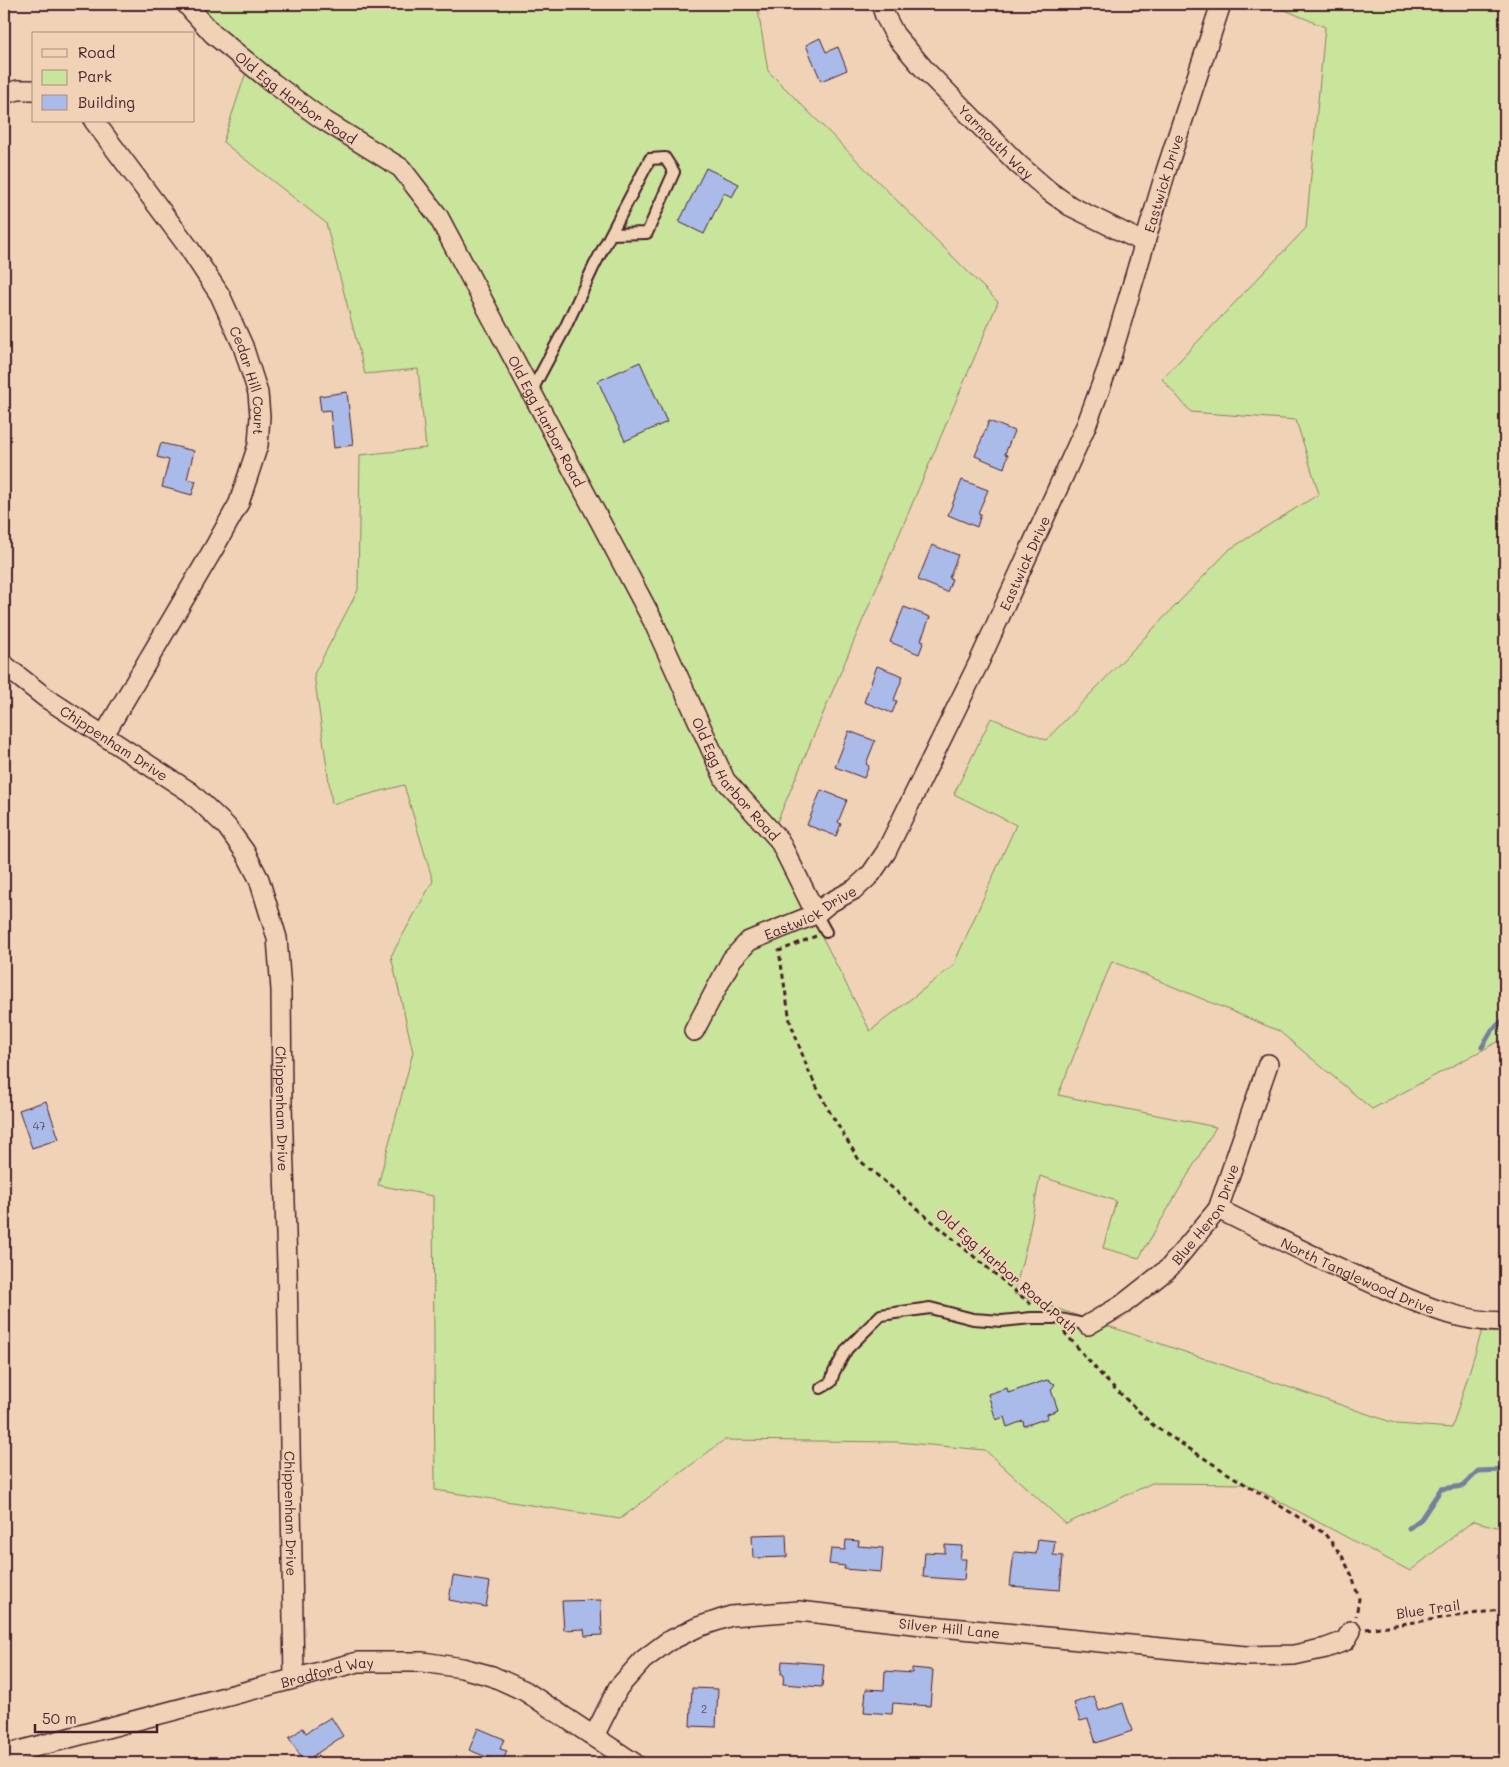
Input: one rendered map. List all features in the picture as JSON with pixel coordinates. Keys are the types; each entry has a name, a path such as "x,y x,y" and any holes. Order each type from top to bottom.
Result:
{"street":[{"name":"Old Egg Harbor Road","path":"186,4 213,34 322,120 402,168 438,216 653,621 725,780 779,840 816,914"},
{"name":"Yarmouth Way","path":"881,4 895,35 924,69 1018,164 1049,191 1070,206 1145,243"},
{"name":"Eastwick Drive","path":"694,1031 732,959 749,941 816,914 829,903 855,889 871,874 886,852 980,660 1086,426 1108,367 1166,171 1221,4"},
{"path":"4,94 18,90 32,90"},
{"name":"Cedar Hill Court","path":"95,122 189,248 220,295 243,346 258,393 260,416 258,445 238,503 214,548 104,735"},
{"name":"Chippenham Drive","path":"4,665 46,698 190,792 227,826 245,852 259,879 277,938 281,990 294,1678"},
{"name":"Blue Heron Drive","path":"1088,1325 1122,1305 1169,1268 1218,1210 1268,1064"},
{"name":"North Tanglewood Drive","path":"1218,1210 1351,1274 1437,1311 1467,1319 1505,1322"},
{"name":"Silver Hill Lane","path":"594,1736 618,1688 643,1660 675,1638 698,1627 731,1616 800,1611 931,1626 1246,1656 1294,1655 1326,1648 1344,1641 1350,1631"},
{"name":"Bradford Way","path":"4,1755 358,1662 423,1662 462,1668 492,1676 525,1691 634,1763"}],"lane":[{"path":"531,392 565,328 611,234 650,159 665,158 674,172 647,233 611,234"},
{"path":"816,914 826,932"},
{"path":"820,1388 831,1382 834,1372 847,1349 880,1315 930,1308 973,1319 1002,1321 1056,1318 1088,1325"}],"path":[{"name":"Old Egg Harbor Road Path","path":"826,932 779,951 790,1021 808,1070 828,1109 859,1160 1065,1334 1104,1378 1154,1426 1324,1533 1342,1556 1352,1576 1359,1600 1354,1624 1350,1631"},
{"name":"Blue Trail","path":"1350,1631 1498,1610 1505,1618"}],"green space":[{"path":"191,4 757,4 768,71 998,302 771,836 870,1031 953,966 1016,825 954,794 991,718 1046,740 1230,549 1319,494 1296,420 1191,412 1162,379 1306,228 1325,27 1271,4 1505,4 1505,1038 1372,1109 1279,1031 1112,961 1058,1095 1216,1127 1139,1258 1103,1248 1116,1201 1040,1176 1028,1239 1014,1294 1397,1424 1452,1428 1483,1327 1505,1327 1505,1529 1473,1521 1410,1571 1247,1484 1152,1483 1066,1524 985,1450 897,1442 724,1440 620,1519 435,1490 433,1196 378,1185 413,1052 391,956 433,881 404,785 332,804 314,674 358,590 360,455 426,448 418,369 365,374 326,223 223,142 249,63"}],"building":[{"path":"820,38 826,52 838,47 847,70 821,81 806,45"},
{"path":"706,168 739,184 732,197 724,193 704,234 679,222"},
{"path":"640,362 667,422 625,441 598,381"},
{"path":"347,392 353,445 334,448 330,410 321,411 319,396"},
{"path":"989,421 1014,431 1005,454 1008,455 1004,468 975,456"},
{"path":"161,443 194,451 187,479 196,481 192,495 162,487 169,460 157,457"},
{"path":"962,480 988,490 978,513 981,514 977,527 948,515"},
{"path":"932,545 958,555 949,578 952,579 947,592 918,580"},
{"path":"904,607 930,617 921,640 924,641 919,654 890,642"},
{"path":"877,666 903,676 894,700 897,701 892,713 864,702"},
{"path":"849,731 875,741 866,764 869,766 864,778 835,767"},
{"path":"821,790 847,800 838,822 841,824 836,836 807,825"},
{"path":"46,1101 59,1139 32,1148 19,1110"},
{"path":"1047,1380 1055,1384 1051,1390 1058,1410 1047,1414 1048,1418 1024,1426 1023,1421 1007,1427 1004,1417 996,1420 988,1394 1007,1388 1008,1393"},
{"path":"786,1534 787,1557 753,1558 752,1535"},
{"path":"1038,1539 1055,1541 1053,1555 1063,1556 1060,1590 1010,1586 1014,1552 1036,1554"},
{"path":"846,1540 859,1541 858,1546 883,1548 881,1572 844,1569 845,1566 829,1564 831,1549 845,1550"},
{"path":"945,1545 962,1546 960,1559 966,1559 964,1580 923,1577 925,1552 945,1553"},
{"path":"453,1576 490,1582 486,1607 449,1600"},
{"path":"601,1600 602,1635 585,1636 584,1629 564,1630 562,1601"},
{"path":"782,1661 824,1664 822,1687 783,1684 784,1674 781,1674"},
{"path":"912,1668 933,1670 930,1706 893,1703 892,1714 864,1712 866,1689 884,1690 885,1671 912,1673"},
{"path":"692,1688 718,1689 716,1727 690,1726"},
{"path":"1094,1696 1099,1711 1123,1703 1132,1731 1096,1743 1088,1719 1080,1721 1074,1703"},
{"path":"331,1717 343,1736 304,1762 289,1738 303,1728 306,1733"},
{"path":"478,1728 504,1739 500,1749 507,1751 502,1763 469,1750"}],"waterway":[{"path":"1482,1047 1492,1030 1505,1019"},
{"path":"1409,1528 1421,1519 1441,1489 1463,1486 1478,1471 1505,1470"}]}
